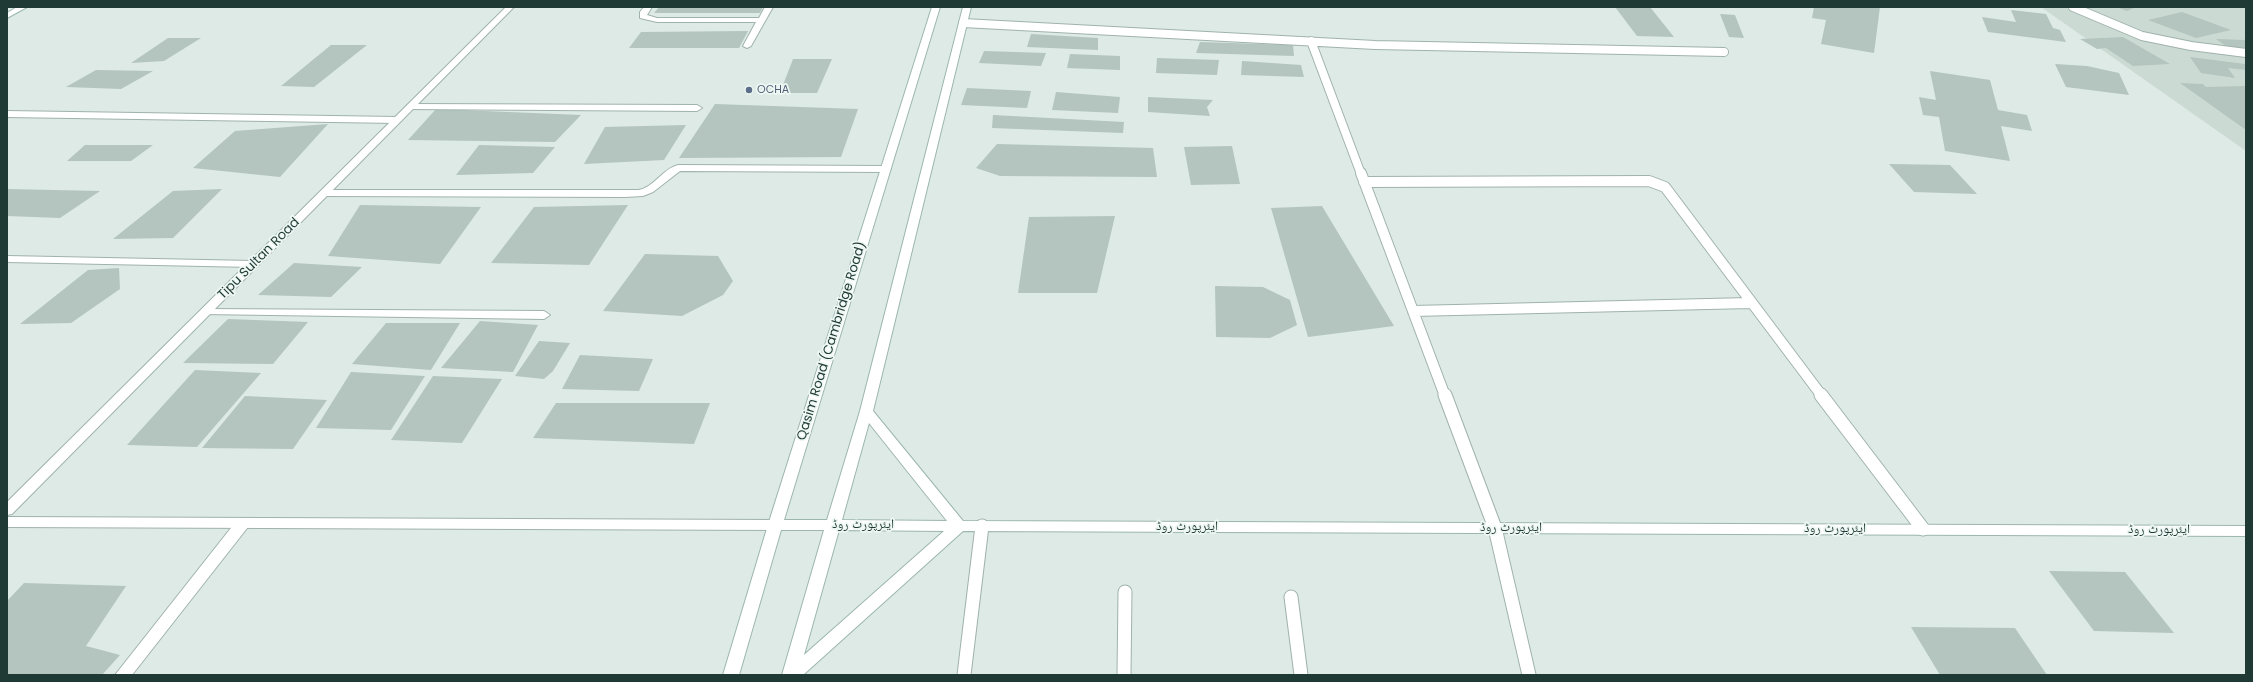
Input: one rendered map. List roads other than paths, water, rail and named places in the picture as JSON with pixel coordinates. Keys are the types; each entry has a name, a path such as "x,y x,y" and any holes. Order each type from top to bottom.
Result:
{"street":[{"path":"7,16 23,7"},
{"name":"Tipu Sultan Road","path":"7,510 510,7"},
{"path":"648,7 643,16 657,20 761,20"},
{"path":"747,46 769,7"},
{"name":"Qasim Road (Cambridge Road)","path":"731,675 775,525 936,7"},
{"path":"792,675 866,411 967,7"},
{"path":"410,107 697,108"},
{"path":"7,114 397,120"},
{"path":"325,193 625,194 644,193 653,188 668,173 678,168 886,170"},
{"path":"7,259 253,264"},
{"path":"206,312 544,314"},
{"path":"792,675 959,526 866,411"},
{"name":"ایئرپورٹ روڈ","path":"7,522 2246,531"},
{"path":"123,675 243,523"}],"lane":[{"path":"2073,7 2142,36 2183,45 2246,53"},
{"path":"963,23 1375,45 1724,52"},
{"path":"1311,41 1495,528 1529,675"},
{"path":"1364,182 1657,183 1665,187 1750,303 1923,530"},
{"path":"1414,311 1750,303"},
{"path":"964,675 982,526"},
{"path":"1124,675 1125,592"},
{"path":"1291,596 1301,675"}],"place":[{"name":"OCHA","path":"749,90"}]}
